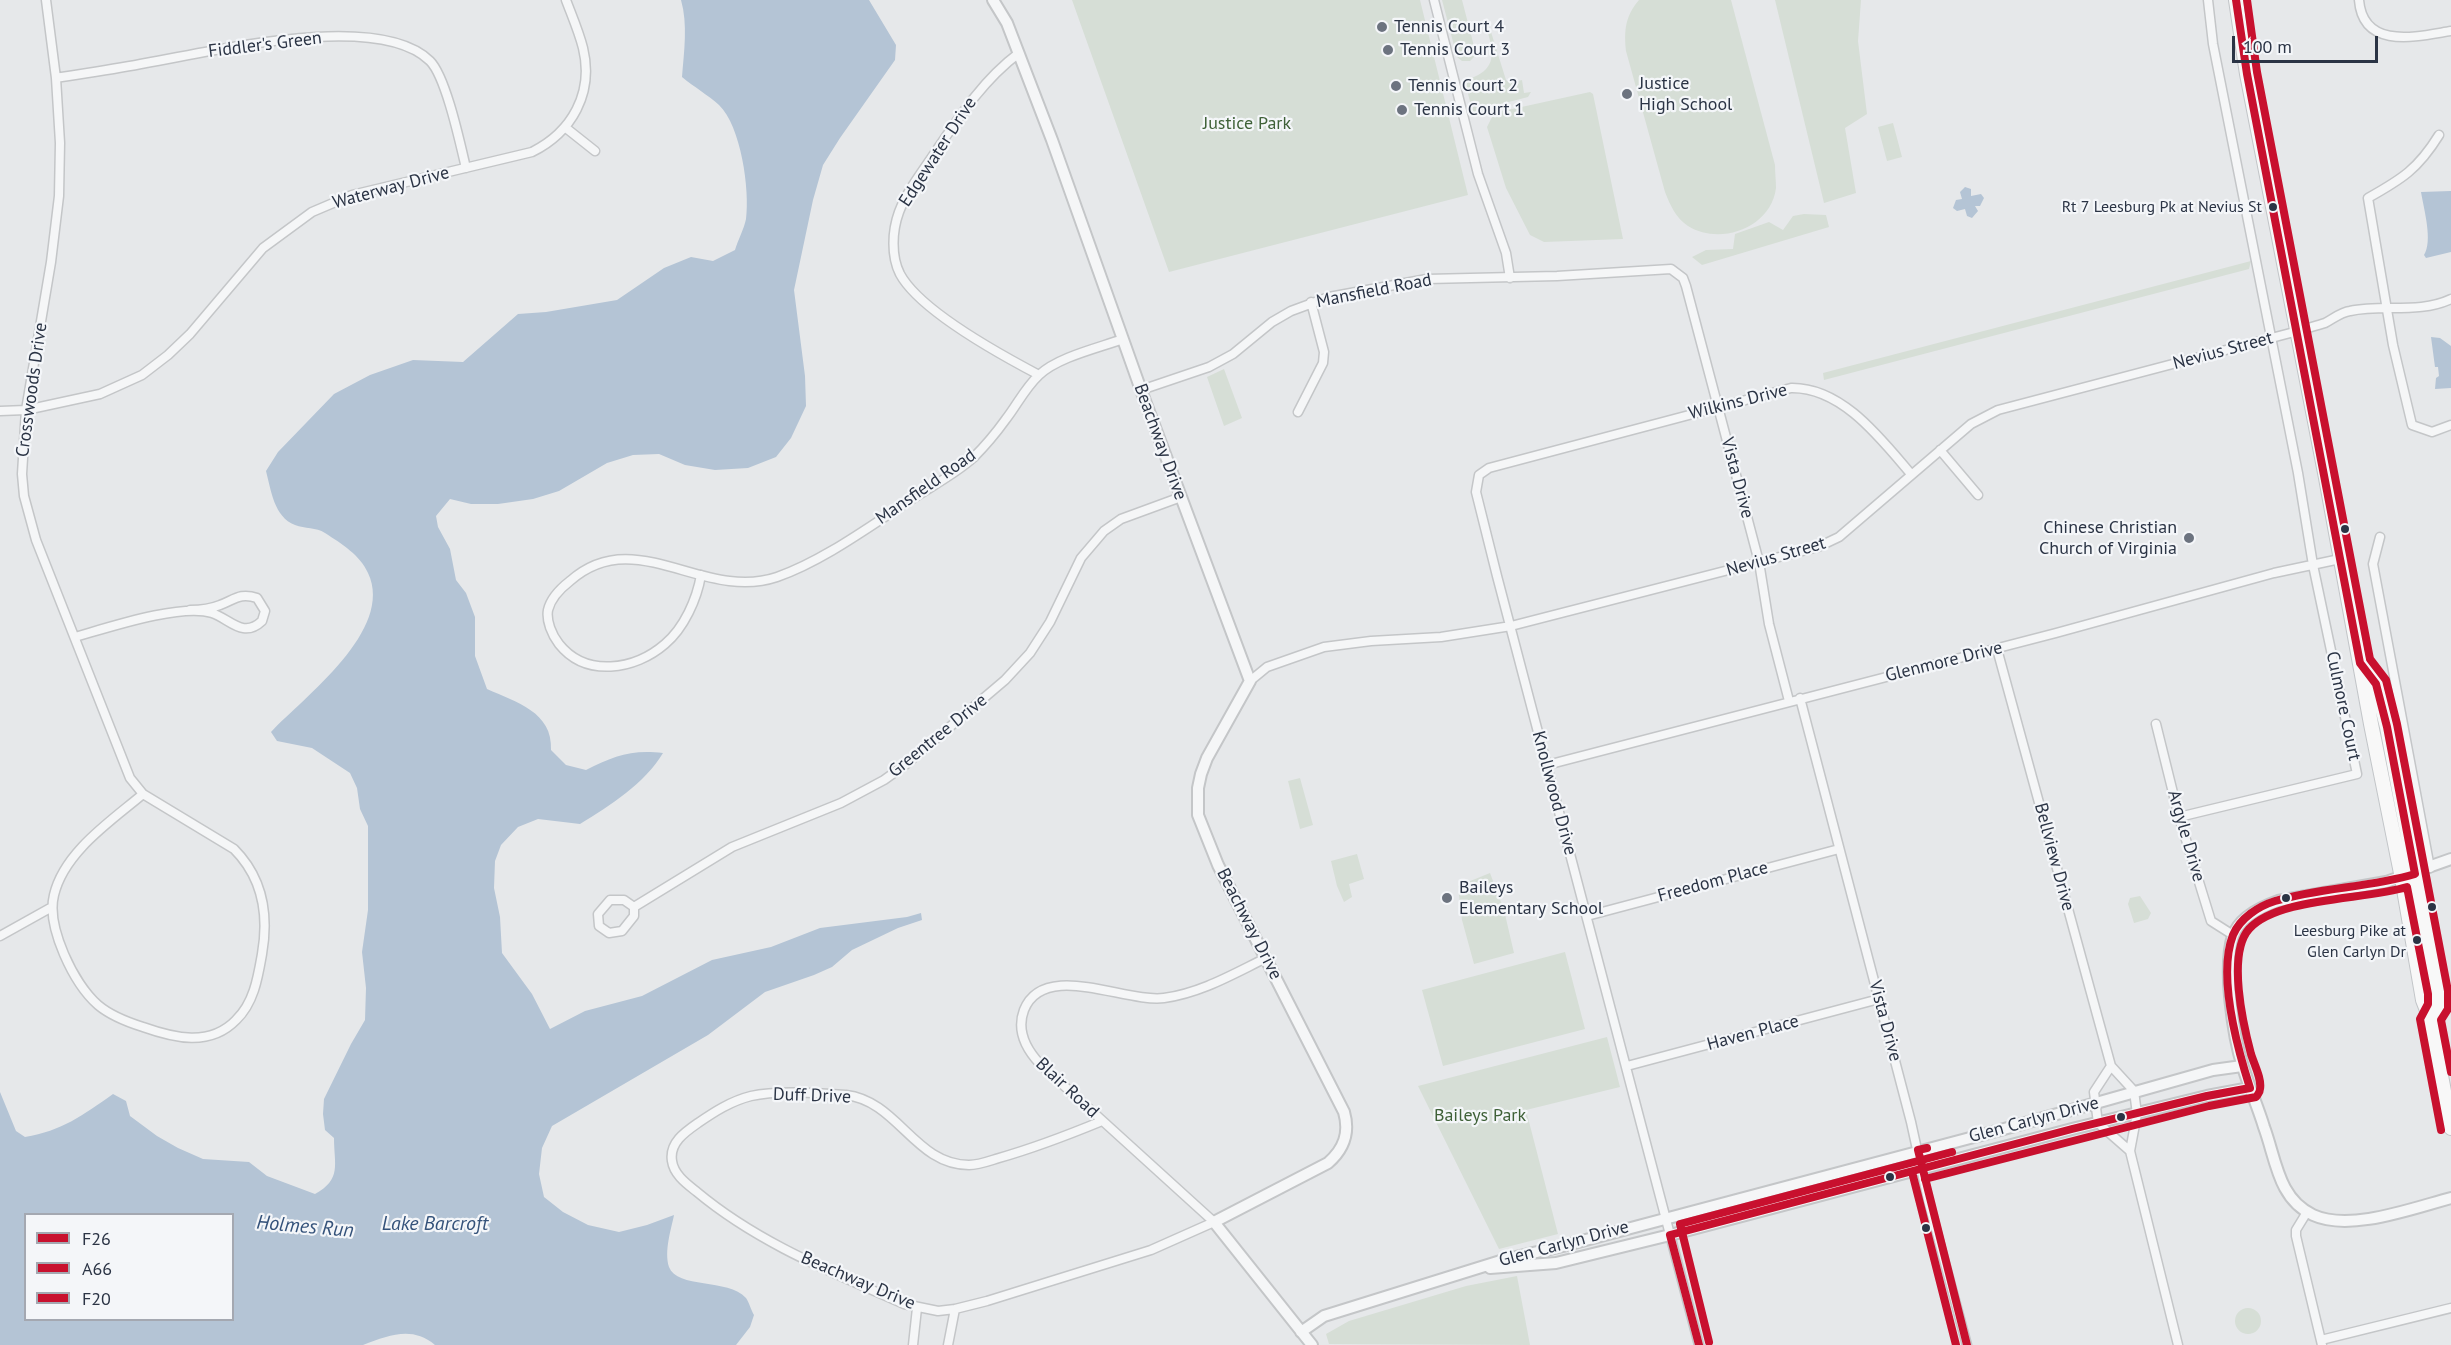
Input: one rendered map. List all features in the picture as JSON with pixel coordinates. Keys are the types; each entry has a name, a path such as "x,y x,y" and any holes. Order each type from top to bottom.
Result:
{"main road":[{"path":"2236,0 2249,86 2298,331 2360,663 2409,876 2423,1000 2430,1018 2451,1128"}],"street":[{"name":"Crosswoods Drive","path":"46,0 56,78 60,142 57,217 26,410 21,459 24,496 36,540 130,778 143,794"},
{"name":"Waterway Drive","path":"0,411 26,410 100,394 142,375 158,364 190,334 262,248 312,212 352,195 532,152 545,146 566,128 582,99 586,66 579,35 566,0"},
{"name":"Beachway Drive","path":"673,1166 682,1179 711,1204 772,1242 904,1304 938,1311 987,1301 1151,1250 1214,1222 1328,1163 1345,1139 1347,1130 1344,1112 1203,832 1197,803 1201,774 1250,681 1141,390 1019,53 1007,22 993,0"},
{"path":"1434,0 1478,174 1506,254 1510,278"},
{"path":"2208,0 2213,44 2298,473 2313,565"},
{"path":"2359,0 2368,23 2390,37 2406,38 2451,31"},
{"name":"Fiddler's Green","path":"56,78 218,49 298,38 379,40 416,51 436,68 446,93 466,168"},
{"name":"Edgewater Drive","path":"1019,53 981,87 917,180 899,213 893,251 900,274 922,300 994,350 1039,375"},
{"path":"566,128 595,151"},
{"path":"2439,135 2425,157 2401,180 2368,198 2387,307 2412,425 2432,432 2451,425"},
{"name":"Mansfield Road","path":"1141,390 1179,378 1224,359 1272,322 1311,302 1427,279 1510,278 1665,268"},
{"name":"Vista Drive","path":"1665,268 1677,272 1686,286 1759,562 1768,624 1789,701"},
{"name":"Nevius Street","path":"1250,681 1266,667 1324,647 1371,640 1441,637 1511,626 1818,547 1839,537 1971,424 1998,410 2298,331 2324,323 2347,311 2387,307 2401,309 2443,303 2451,299"},
{"path":"1298,412 1322,371 1323,363 1324,352 1311,302"},
{"name":"Mansfield Road","path":"701,575 698,592 690,608 667,642 648,656 626,665 602,667 581,662 565,652 554,638 549,625 548,612 552,600 577,574 599,561 616,558 636,559 701,575 724,581 773,578 809,563 970,460 1006,420 1039,375 1056,363 1123,339"},
{"name":"Wilkins Drive","path":"1571,446 1791,388 1813,391 1829,398 1866,424 1911,474"},
{"name":"Knollwood Drive","path":"1571,446 1489,468 1477,481 1476,492 1699,1345"},
{"path":"1940,450 1978,495"},
{"name":"Greentree Drive","path":"634,907 732,847 841,803 884,780 905,765 1005,680 1030,652 1050,622 1081,558 1104,531 1121,519 1181,497"},
{"path":"2380,537 2373,564 2430,868"},
{"name":"Glenmore Drive","path":"1547,765 1996,649 2274,573 2340,559"},
{"name":"Culmore Court","path":"2179,817 2357,774 2313,565"},
{"path":"75,637 134,621 190,610 206,609 240,595 256,598 265,611 260,623 241,629 215,614 190,610"},
{"name":"Bellview Drive","path":"1996,649 2110,1066 2134,1091"},
{"name":"Vista Drive","path":"1800,699 1967,1345"},
{"name":"Argyle Drive","path":"2156,724 2179,817 2211,921 2233,935"},
{"path":"143,794 234,849 248,864 257,879 265,912 264,943 253,992 238,1019 217,1033 192,1039 167,1036 111,1014 94,1001 80,982 55,931 52,907 58,884 74,857 143,794"},
{"name":"Freedom Place","path":"1587,916 1839,849"},
{"path":"2451,859 2409,876 2265,905 2244,921 2233,935 2228,971 2242,1066 2281,1183 2294,1201 2307,1212 2328,1220 2349,1221 2394,1214 2451,1198"},
{"name":"Greentree Drive","path":"610,900 624,900 634,907 634,916 622,931 609,933 599,926 598,914 610,900"},
{"path":"0,936 52,907"},
{"name":"Blair Road","path":"1266,958 1198,990 1167,998 1138,998 1068,985 1055,986 1036,994 1025,1008 1022,1016 1022,1034 1025,1044 1040,1064 1214,1222 1312,1345"},
{"name":"Haven Place","path":"1627,1066 1879,999"},
{"path":"2110,1066 2094,1092 2098,1123 2130,1151"},
{"name":"Glen Carlyn Drive","path":"1301,1332 1324,1316 1478,1268 2134,1091 2214,1070 2242,1066"},
{"name":"Glen Carlyn Drive","path":"1478,1268 1556,1263 2098,1123 2207,1096 2250,1088"},
{"path":"2134,1091 2137,1114 2130,1151 2178,1345"},
{"name":"Duff Drive","path":"673,1166 671,1152 682,1135 728,1104 762,1094 817,1094 860,1098 891,1117 921,1148 933,1156 955,1164 970,1165 1040,1145 1102,1121"},
{"path":"2307,1212 2296,1230 2296,1236 2321,1342 2451,1308"},
{"path":"914,1345 917,1308"},
{"path":"948,1345 955,1309"}],"green space":[{"name":"Justice Park","path":"1072,0 1420,0 1468,195 1169,272"},
{"path":"1442,0 1462,0 1475,50 1475,56 1470,61 1462,61 1457,57"},
{"path":"1639,0 1731,0 1775,165 1776,188 1772,202 1765,214 1742,230 1715,234 1701,232 1684,223 1669,202 1626,51 1626,24"},
{"path":"1775,0 1861,0 1858,41 1867,114 1845,128 1856,193 1824,203"},
{"path":"1491,32 1506,80 1510,83 1522,80 1524,93 1531,92 1528,97 1497,105 1494,113 1474,117 1466,86 1469,79 1488,67 1492,56 1488,33"},
{"path":"1590,92 1593,94 1623,239 1544,242 1530,235 1506,188 1487,127 1494,113"},
{"path":"1893,123 1902,157 1887,161 1878,127"},
{"path":"1826,215 1829,227 1702,265 1692,257 1706,250 1733,249 1735,234 1769,222 1783,230 1793,216"},
{"path":"2251,261 2249,269 1824,380 1823,373"},
{"path":"1224,369 1242,418 1224,426 1207,377"},
{"path":"1300,778 1313,825 1300,829 1288,781"},
{"path":"1357,854 1364,879 1349,884 1352,897 1344,902 1337,886 1331,861"},
{"path":"1490,873 1504,910 1514,953 1474,964 1462,920 1458,886"},
{"path":"2140,896 2151,913 2148,919 2134,923 2128,904 2130,898"},
{"path":"1565,952 1585,1029 1443,1066 1422,990"},
{"name":"Baileys Park","path":"1607,1037 1620,1087 1526,1110 1558,1234 1499,1249 1418,1086"},
{"path":"1517,1276 1530,1345 1329,1344 1326,1334 1349,1321 1466,1286"},
{"path":"2248,1308 2257,1312 2261,1321 2257,1330 2248,1334 2239,1330 2235,1321 2239,1312"}],"water":[{"name":"Lake Barcroft","path":"681,0 869,0 896,45 895,60 823,165 813,200 794,290 805,376 806,406 791,438 776,457 748,468 715,470 685,465 659,454 633,455 607,463 559,491 533,499 498,504 471,504 450,499 436,516 438,527 450,549 456,580 466,593 475,617 475,656 487,689 521,704 539,717 550,737 551,750 566,765 586,770 605,761 632,753 663,753 637,784 615,802 580,824 538,819 518,827 501,845 495,861 494,888 500,917 502,953 532,994 550,1029 585,1011 642,996 712,960 771,947 820,928 907,917 921,913 922,920 898,928 852,950 832,967 765,992 708,1035 552,1126 542,1148 539,1174 544,1197 563,1212 588,1225 619,1232 674,1215 668,1247 669,1267 674,1274 682,1278 738,1292 746,1298 754,1315 750,1327 736,1345 435,1345 418,1336 400,1334 363,1345 0,1345 0,1092 16,1131 25,1137 61,1126 113,1094 126,1101 130,1116 157,1136 203,1159 249,1162 267,1176 315,1194 324,1188 333,1177 335,1170 334,1138 325,1130 324,1099 365,1020 366,988 362,952 368,910 368,826 360,809 357,788 350,773 312,748 277,741 271,732 342,661 358,639 369,617 373,595 365,567 350,550 322,531 295,525 282,516 274,502 266,471 278,452 334,394 370,375 413,360 463,362 518,314 546,312 617,300 664,268 691,257 713,261 735,250 744,227 747,207 742,159 727,115 715,101 682,77 684,19"},
{"path":"1965,187 1971,189 1971,196 1981,194 1984,198 1980,206 1975,206 1978,211 1972,218 1967,216 1965,209 1957,211 1953,208 1956,200 1962,199 1960,192"},
{"path":"2451,191 2451,252 2426,258 2424,255 2427,249 2428,234 2421,192"},
{"path":"2431,337 2440,338 2451,346 2451,388 2435,389 2436,378 2439,376 2438,367 2435,367"}],"transit line":[{"name":"F26","path":"1699,1345 1670,1235 2072,1129 2207,1096 2250,1088 2235,1032 2228,991 2229,952 2233,935 2240,923 2257,909 2292,896 2398,879 2415,874 2387,727 2376,684 2360,663 2247,74 2236,0"},
{"name":"F20","path":"2247,0 2257,72 2370,659 2386,680 2397,724 2448,991 2448,1009 2441,1020 2451,1072"},
{"name":"A66","path":"1925,1179 2209,1106 2256,1097 2260,1092 2260,1081 2244,1025 2238,972 2242,940 2249,929 2262,919 2301,905 2407,887 2428,994 2428,1004 2420,1019 2441,1130"},
{"name":"F26","path":"1927,1148 1918,1150 1967,1345"},
{"name":"A66","path":"1709,1342 1680,1224 1952,1152"},
{"name":"A66","path":"1912,1172 1956,1345"}],"place":[{"name":"Tennis Court 4","path":"1382,27"},
{"name":"Tennis Court 3","path":"1388,50"},
{"name":"Tennis Court 2","path":"1396,86"},
{"name":"Justice High School","path":"1627,94"},
{"name":"Tennis Court 1","path":"1402,110"},
{"name":"Rt 7 Leesburg Pk at Nevius St","path":"2273,207"},
{"name":"Chinese Christian Church of Virginia","path":"2189,538"},
{"name":"Baileys Elementary School","path":"1447,898"},
{"name":"Leesburg Pike at Glen Carlyn Dr","path":"2417,940"}],"water label":[{"name":"Holmes Run","path":"305,1227"}]}
